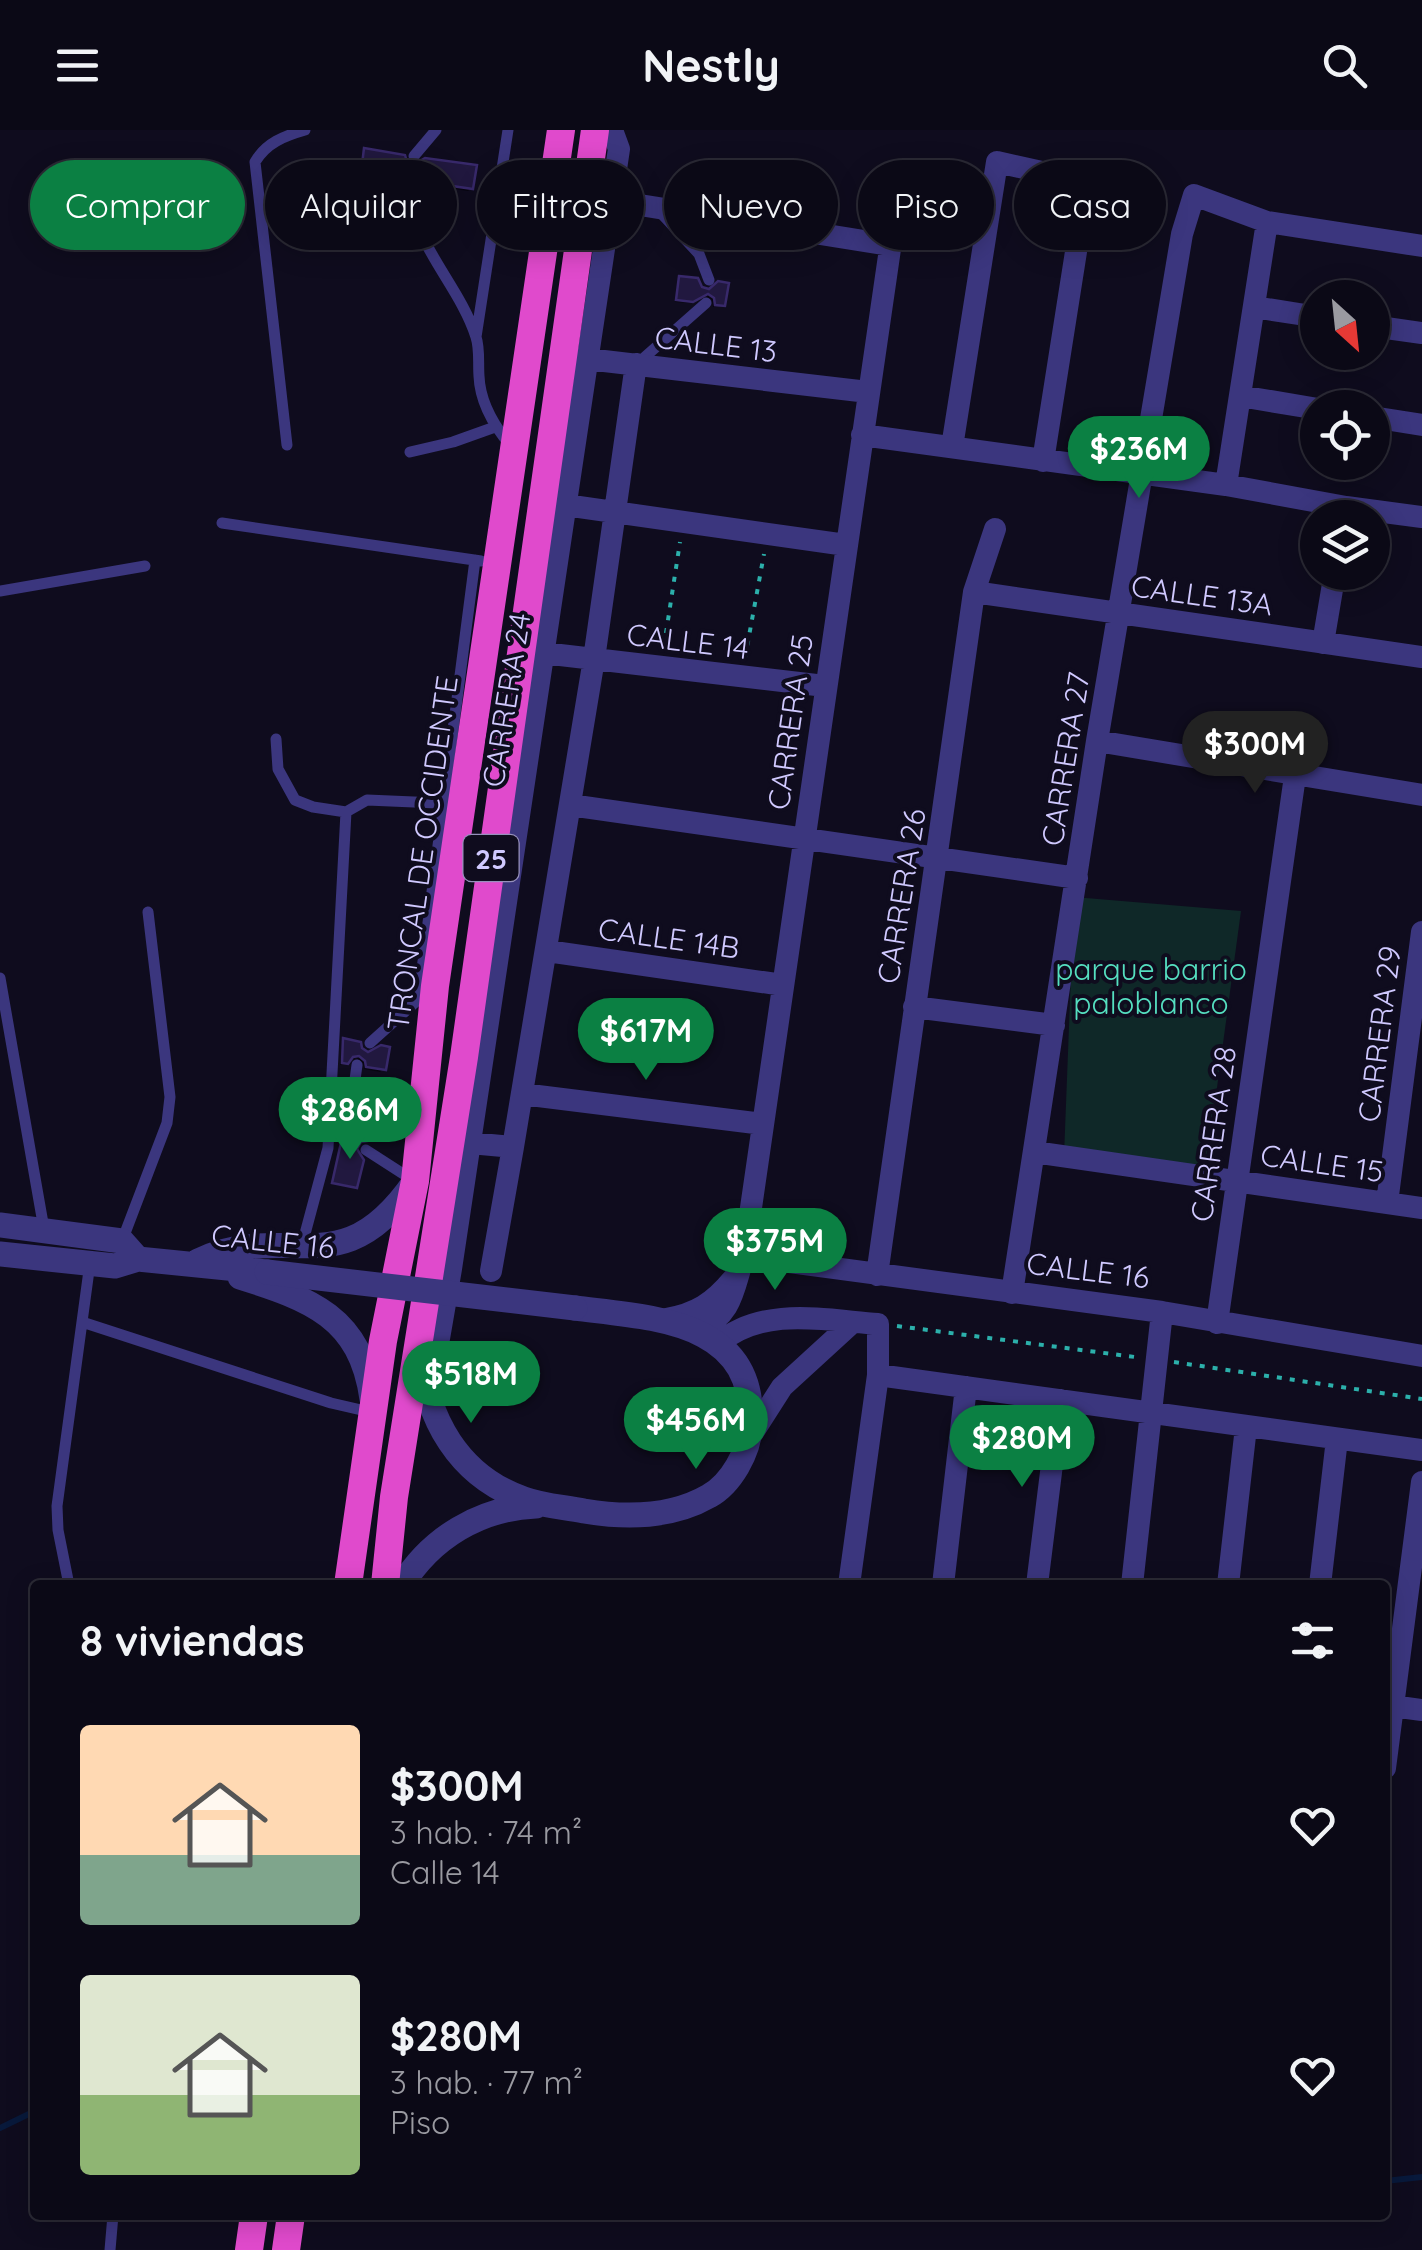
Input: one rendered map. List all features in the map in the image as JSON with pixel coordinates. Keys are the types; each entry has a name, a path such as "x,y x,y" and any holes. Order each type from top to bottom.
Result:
{"highway":[{"name":"TRONCAL DE OCCIDENTE","path":"349,1580 382,1341 415,1181 426,993 485,562 561,130"},
{"name":"25","path":"595,130 596,160"},
{"name":"25","path":"386,1580 394,1497 464,1057 559,370 586,250"},
{"path":"249,2250 253,2220"},
{"path":"286,2250 290,2220"}],"street":[{"name":"CARRERA 24","path":"612,130 619,149 614,160"},
{"path":"952,447 997,162 1087,182 1043,461"},
{"name":"CARRERA 27","path":"1012,1293 1097,741 1182,234 1194,195 1268,222"},
{"path":"644,207 858,239"},
{"path":"1226,485 1268,222 1422,246"},
{"name":"CARRERA 24","path":"428,1398 587,359 594,250"},
{"name":"CARRERA 25","path":"708,1336 724,1312 741,1264 888,250"},
{"path":"1254,307 1300,314"},
{"path":"1390,329 1422,334"},
{"name":"CALLE 13","path":"559,370 587,359 868,392"},
{"path":"491,1272 594,660 636,364"},
{"path":"1240,396 1300,405"},
{"path":"1390,420 1422,425"},
{"path":"862,435 1226,485 1300,502"},
{"path":"565,504 846,544"},
{"path":"1390,514 1422,516"},
{"name":"CARRERA 26","path":"876,1275 974,592 995,529"},
{"path":"1324,643 1332,590"},
{"name":"CALLE 13A","path":"974,592 1422,657"},
{"name":"CALLE 14","path":"543,653 826,686"},
{"path":"1097,741 1422,795"},
{"name":"CARRERA 28","path":"1217,1323 1296,776"},
{"path":"570,805 1076,878"},
{"name":"CARRERA 29","path":"1387,1203 1422,932"},
{"name":"CALLE 14B","path":"547,950 783,986"},
{"path":"914,1007 1054,1026"},
{"path":"522,1094 763,1124"},
{"path":"470,1143 513,1147"},
{"name":"CALLE 15","path":"1034,1152 1422,1208"},
{"path":"197,1266 210,1255 246,1246 301,1248 337,1244 361,1236 395,1210 415,1181"},
{"name":"CALLE 16","path":"0,1225 44,1229 197,1266 666,1319 708,1336"},
{"name":"CALLE 16","path":"0,1254 115,1266 130,1250"},
{"path":"666,1319 690,1315 708,1306 741,1264"},
{"name":"CALLE 16","path":"741,1264 876,1275 1162,1312 1422,1356"},
{"path":"197,1266 303,1298 334,1319 360,1353 370,1379 374,1413"},
{"path":"1133,1580 1162,1312"},
{"path":"708,1336 772,1319 878,1324 878,1375 850,1580"},
{"path":"422,1328 428,1398 449,1443 474,1470 504,1491 551,1505 611,1515 682,1509 714,1494 738,1466 750,1437 782,1387 853,1322"},
{"path":"708,1336 738,1367 752,1403 750,1437"},
{"path":"878,1375 1422,1450"},
{"path":"944,1580 966,1387"},
{"path":"1038,1580 1060,1400"},
{"path":"1229,1580 1246,1427"},
{"path":"1321,1580 1337,1439"},
{"path":"1390,1698 1422,1482"},
{"path":"406,1580 428,1551 472,1520 524,1506 551,1505"},
{"path":"1390,1705 1422,1710"}],"lane":[{"path":"288,445 255,162 261,151 279,138 305,130"},
{"path":"414,156 436,130"},
{"path":"410,452 454,442 504,438 479,381 476,337 508,130"},
{"path":"658,210 698,254 709,280"},
{"path":"429,250 476,337"},
{"path":"636,364 706,303"},
{"path":"222,524 485,562"},
{"path":"0,591 145,566"},
{"path":"276,739 278,769 295,800 313,807 346,812 367,800 453,804"},
{"path":"301,1248 334,1148 346,812"},
{"path":"130,1250 170,1098 148,912"},
{"path":"0,978 44,1229"},
{"path":"370,1043 426,993"},
{"path":"348,1131 357,1066"},
{"path":"366,1150 415,1181"},
{"path":"68,1580 57,1506 90,1263"},
{"path":"82,1322 331,1403 374,1413"},
{"path":"110,2250 113,2220"}],"path":[{"path":"661,668 683,522"},
{"path":"742,677 768,535"},
{"path":"878,1324 1422,1399"}],"green space":[{"name":"parque barrio paloblanco","path":"1074,897 1241,911 1205,1176 1064,1156"}],"building":[{"path":"364,148 405,155 406,160 363,160"},
{"path":"457,162 477,165 473,189 457,187"},
{"path":"679,276 698,278 702,287 709,289 718,281 729,283 725,306 715,305 708,294 693,302 676,300"},
{"path":"343,1038 361,1042 368,1052 381,1045 390,1047 386,1070 366,1067 359,1056 348,1064 342,1063"},
{"path":"357,1133 369,1136 357,1149 364,1160 357,1188 332,1183 342,1138 351,1140"}],"waterway":[{"path":"0,2128 30,2113"},
{"path":"1390,2180 1422,2177"}]}
